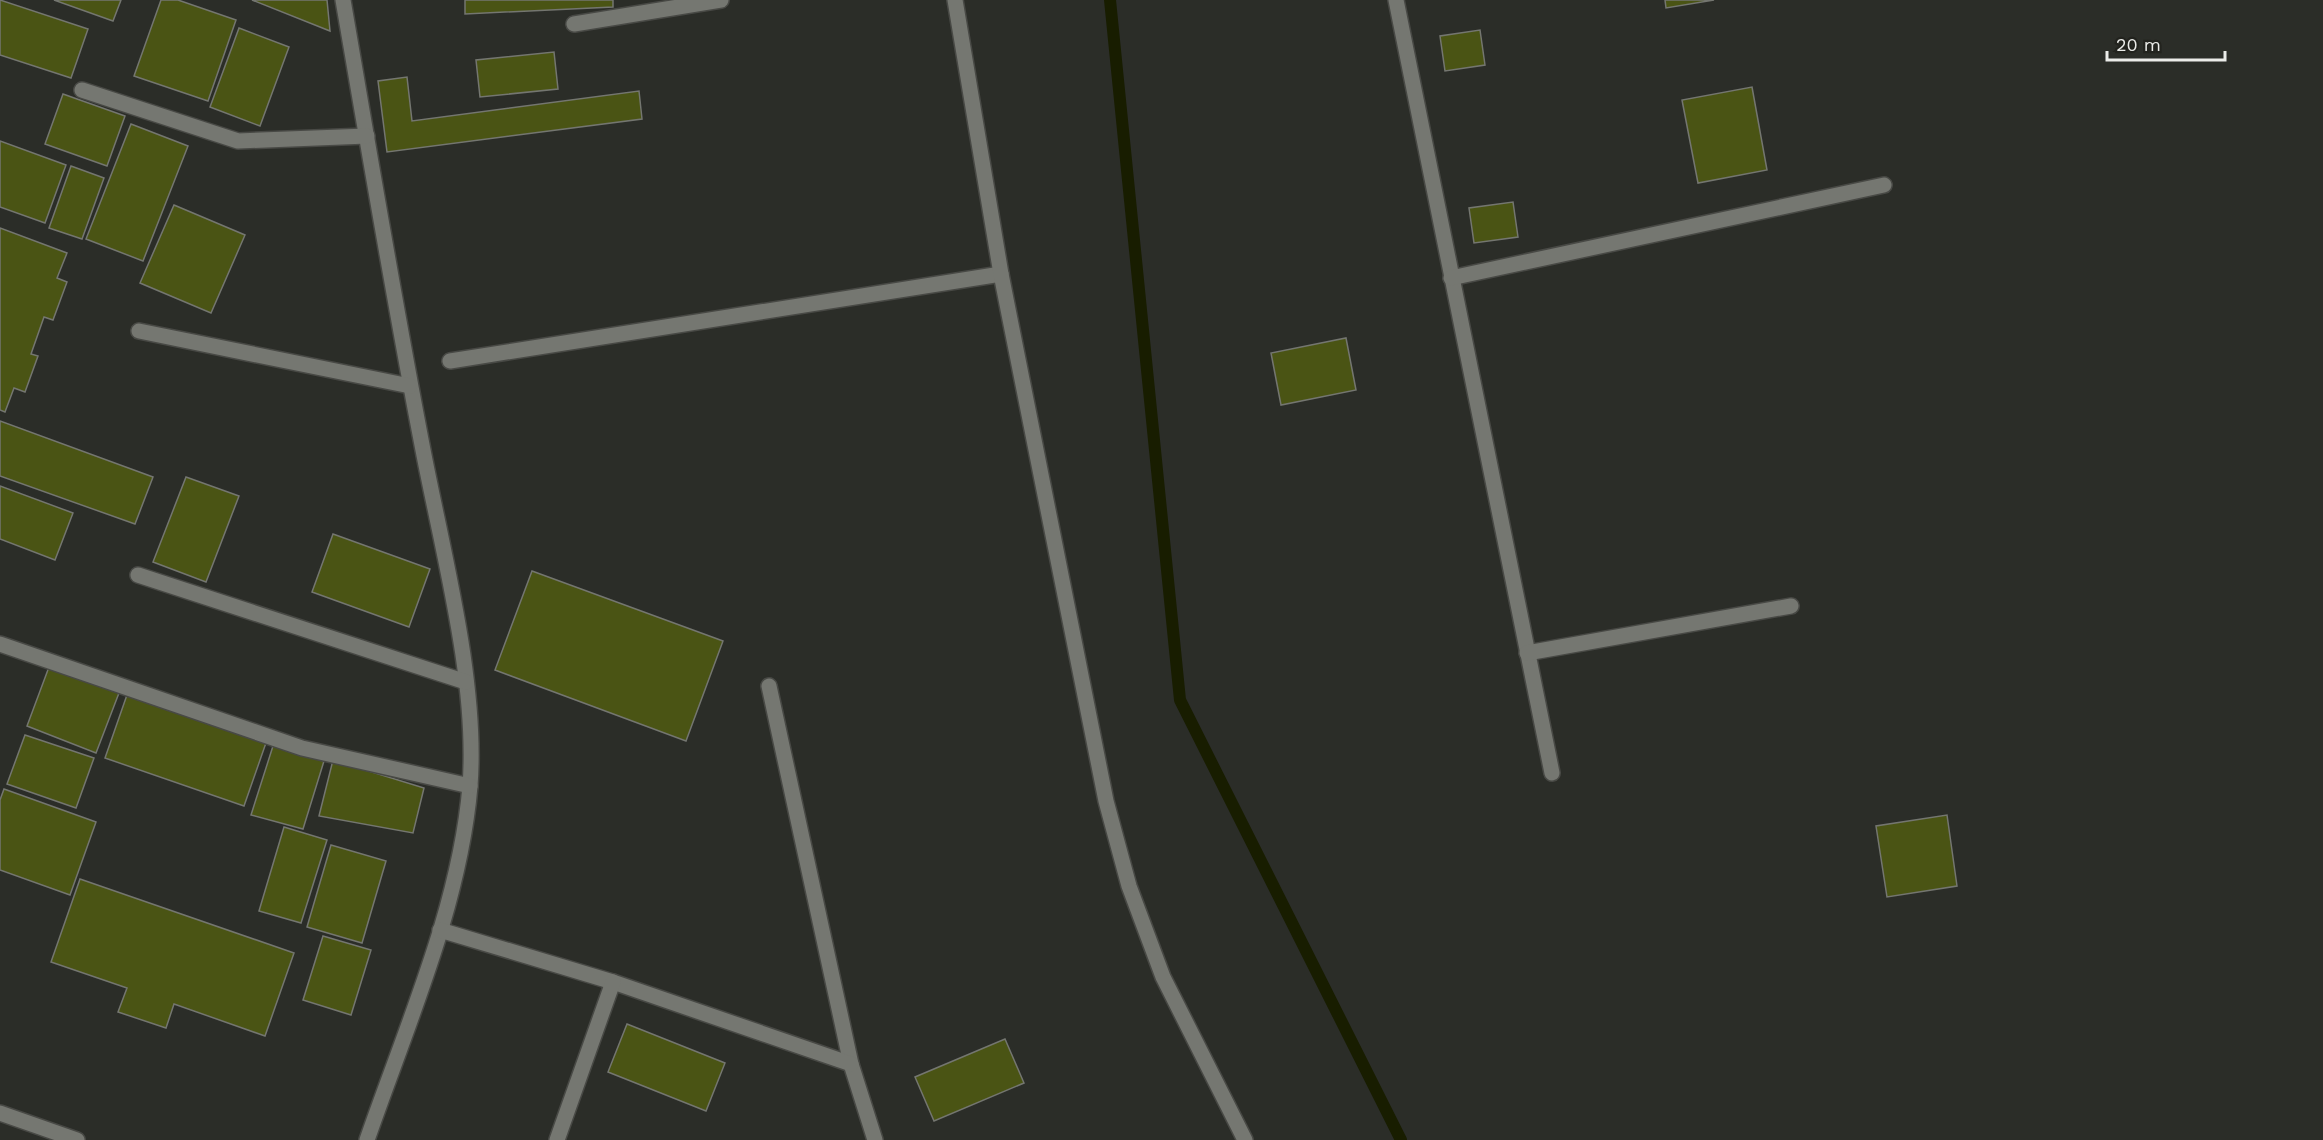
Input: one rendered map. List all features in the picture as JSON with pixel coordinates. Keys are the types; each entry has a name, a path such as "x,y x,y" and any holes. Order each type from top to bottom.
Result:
{"street":[{"path":"343,0 410,386 466,682 471,752 470,786 461,860 440,930 368,1140"},
{"path":"574,24 721,0"},
{"path":"955,0 1001,274 1106,801 1129,886 1163,976 1245,1140"},
{"path":"1396,0 1552,774"},
{"path":"82,90 238,141 367,136"},
{"path":"1451,278 1884,185"},
{"path":"450,361 1001,274"},
{"path":"139,331 410,386"},
{"path":"138,575 466,682"},
{"path":"1527,653 1791,606"},
{"path":"0,644 302,748 470,786"},
{"path":"769,686 851,1064 875,1140"},
{"path":"440,930 613,982 851,1064"},
{"path":"557,1140 613,982"},
{"path":"0,1113 77,1140"}],"building":[{"path":"0,0 88,29 71,78 0,55"},
{"path":"54,0 121,0 113,21"},
{"path":"161,0 178,0 236,20 208,101 134,76"},
{"path":"252,0 327,0 330,31"},
{"path":"465,0 613,0 613,7 465,14"},
{"path":"1665,0 1714,0 1666,8"},
{"path":"239,28 289,47 260,126 210,107"},
{"path":"1480,30 1485,65 1445,71 1440,36"},
{"path":"554,52 558,89 480,97 476,60"},
{"path":"407,77 412,121 639,91 642,119 387,152 378,81"},
{"path":"1752,87 1767,170 1698,183 1682,100"},
{"path":"63,94 125,116 107,166 45,144"},
{"path":"131,124 188,146 143,261 86,239"},
{"path":"0,141 66,165 45,223 0,207"},
{"path":"71,166 104,178 82,239 49,228"},
{"path":"1513,202 1518,237 1474,243 1469,208"},
{"path":"174,205 245,235 211,313 140,283"},
{"path":"0,228 67,253 57,278 67,282 53,320 44,317 31,354 38,356 25,392 14,388 5,412 0,410"},
{"path":"1346,338 1356,390 1281,405 1271,353"},
{"path":"0,421 153,477 135,524 0,476"},
{"path":"186,477 239,496 206,582 153,562"},
{"path":"0,486 73,513 55,560 0,539"},
{"path":"333,534 430,569 409,627 312,592"},
{"path":"532,571 723,641 686,741 495,670"},
{"path":"49,667 119,693 96,753 27,726"},
{"path":"128,692 267,740 244,806 105,758"},
{"path":"25,735 94,758 76,808 7,784"},
{"path":"273,746 324,761 303,829 251,815"},
{"path":"333,760 424,788 413,833 319,816"},
{"path":"4,789 96,822 70,895 0,870 0,800"},
{"path":"1947,815 1957,886 1887,897 1876,826"},
{"path":"284,827 327,840 301,923 259,911"},
{"path":"331,845 386,861 362,943 307,927"},
{"path":"80,879 294,953 265,1036 174,1004 166,1028 118,1012 127,988 51,962"},
{"path":"323,936 371,950 351,1015 303,1000"},
{"path":"627,1024 725,1063 706,1111 608,1072"},
{"path":"1005,1039 1024,1083 934,1121 915,1077"}],"waterway":[{"path":"1110,0 1180,700 1401,1140"}]}
